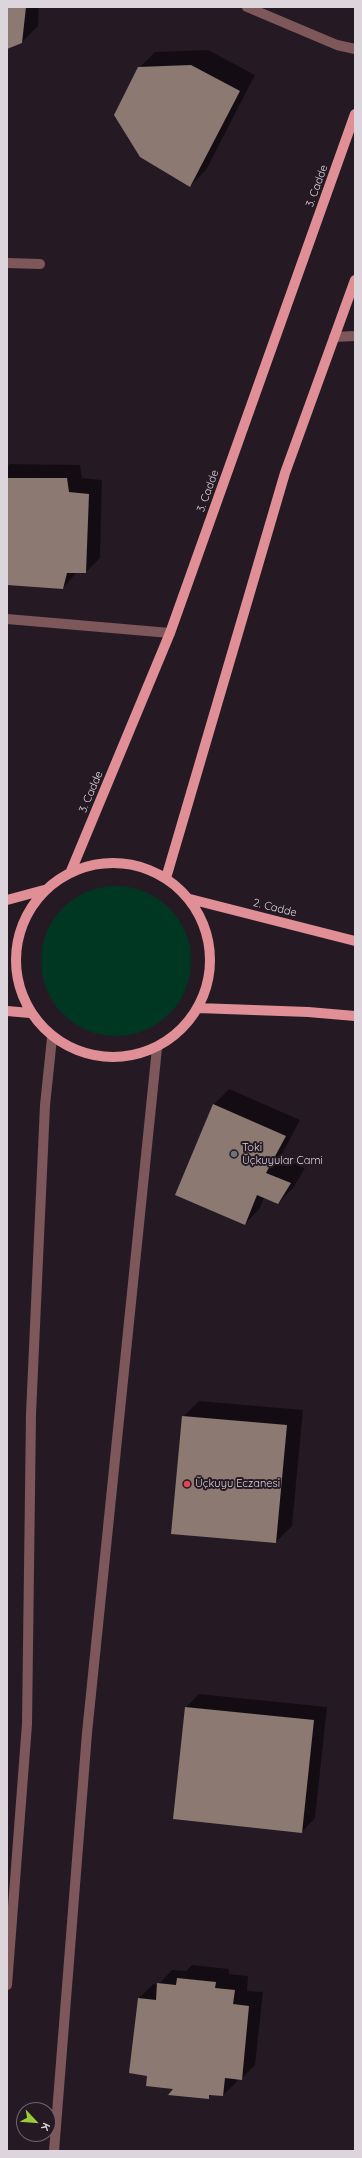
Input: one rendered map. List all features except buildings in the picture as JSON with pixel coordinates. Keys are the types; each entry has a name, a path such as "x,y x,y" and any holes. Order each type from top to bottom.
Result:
{"main road":[{"name":"3. Cadde","path":"71,871 170,633 355,114"},
{"path":"166,878 285,473 355,280"},
{"path":"103,862 136,865 166,878 190,899 204,924 211,952 208,981 198,1008 181,1031 157,1048 131,1057 103,1058 76,1052 52,1038 30,1013 17,982 15,949 25,917 44,890 71,871 103,862"},
{"path":"7,900 44,890"},
{"name":"2. Cadde","path":"190,899 355,941"},
{"path":"198,1008 308,1012 355,1016"},
{"path":"7,1011 30,1013"}],"street":[{"path":"247,7 337,45 355,49"},
{"path":"7,262 40,264"},
{"path":"334,337 355,336"},
{"path":"7,619 170,633"},
{"path":"7,1985 27,1724 31,1414 45,1105 52,1038"},
{"path":"54,2151 87,1733 157,1048"}],"green space":[{"path":"116,886 145,892 158,899 169,908 178,919 185,932 191,961 185,990 178,1003 169,1014 158,1023 145,1030 116,1036 87,1030 74,1023 63,1014 54,1003 47,990 41,961 47,932 54,919 63,908 74,899 87,892"}],"place":[{"name":"Toki Üçkuyular Cami","path":"234,1154"},
{"name":"Üçkuyu Eczanesi","path":"187,1484"}]}
